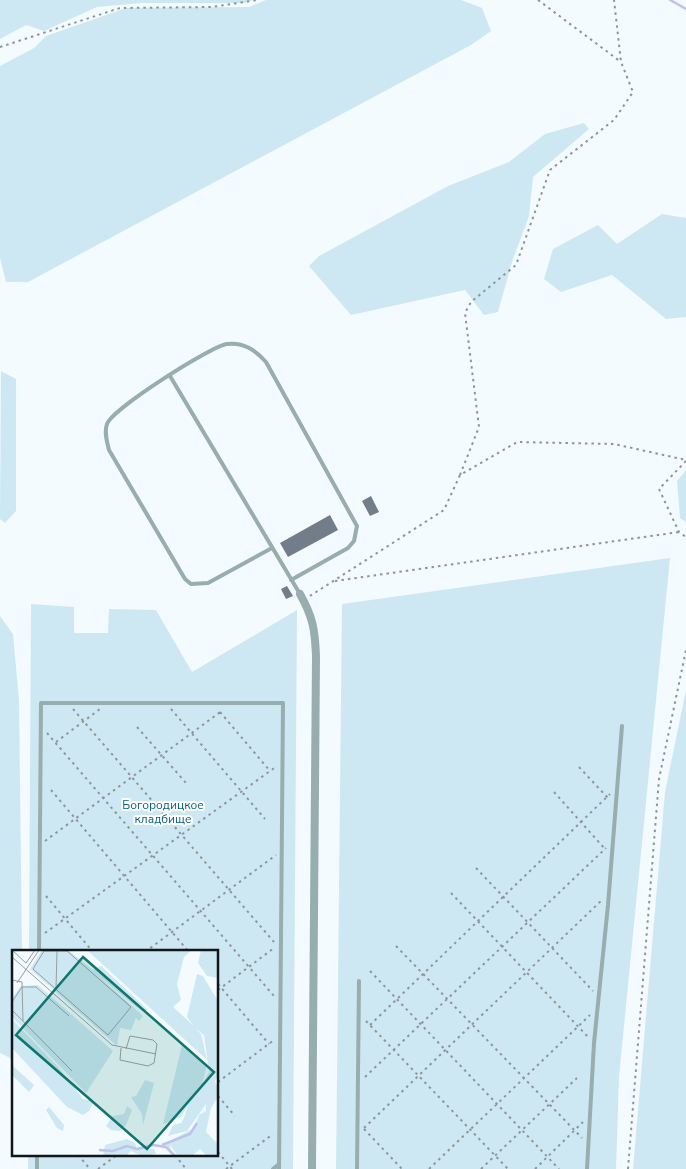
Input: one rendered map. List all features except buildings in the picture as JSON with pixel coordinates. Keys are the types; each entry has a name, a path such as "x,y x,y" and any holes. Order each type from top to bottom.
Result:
{"street":[{"path":"302,597 314,623 316,656 312,1169"}],"lane":[{"path":"272,548 208,583 191,584 185,579 109,450 106,436 107,424 112,414 124,404 225,344 249,346 266,362 357,526 354,541 348,548 291,580"},
{"path":"170,376 302,597"},
{"path":"39,950 41,703 283,703 279,1166 273,1169"},
{"path":"587,1169 594,1044 622,726"},
{"path":"357,1169 359,981"},
{"path":"37,1156 37,1169"}],"path":[{"path":"0,47 120,8 212,7 257,0"},
{"path":"538,0 621,62"},
{"path":"302,597 334,581 444,510 479,427 465,313 471,302 516,265 550,170 614,120 633,92 621,62 614,0"},
{"path":"460,475 516,442 614,444 686,460"},
{"path":"686,460 659,489 679,532 686,537"},
{"path":"334,581 679,532"},
{"path":"628,1169 659,778 686,650"},
{"path":"68,703 278,946 219,989 269,1044"},
{"path":"55,742 108,703"},
{"path":"40,845 232,703"},
{"path":"167,705 265,819"},
{"path":"220,712 270,771"},
{"path":"40,726 274,996"},
{"path":"137,727 186,783"},
{"path":"39,938 283,761"},
{"path":"579,767 616,807"},
{"path":"370,1025 618,788"},
{"path":"51,790 187,950"},
{"path":"554,792 605,849"},
{"path":"365,1077 613,841"},
{"path":"148,950 282,851"},
{"path":"476,868 598,996"},
{"path":"41,891 91,950"},
{"path":"450,893 594,1044"},
{"path":"364,1129 603,899"},
{"path":"396,946 589,1145"},
{"path":"370,971 559,1169"},
{"path":"429,1169 597,1009"},
{"path":"359,1014 508,1169"},
{"path":"219,1081 280,1036"},
{"path":"482,1169 577,1078"},
{"path":"219,1097 234,1116"},
{"path":"535,1169 589,1116"},
{"path":"358,1122 402,1169"},
{"path":"226,1169 279,1130"},
{"path":"219,1153 232,1169"},
{"path":"79,1156 90,1169"},
{"path":"98,1169 116,1156"},
{"path":"176,1156 186,1169"}],"green space":[{"path":"0,0 253,0 245,3 142,3 97,7 44,31 26,25 0,39"},
{"path":"266,0 461,0 482,8 491,31 471,45 28,282 6,282 0,258 0,66 34,48 46,36 126,8 249,7"},
{"path":"584,123 589,129 533,177 529,216 512,262 498,312 484,315 465,290 351,315 309,266 319,256 448,186 509,162 545,134"},
{"path":"662,214 686,218 686,317 666,319 612,275 561,292 544,279 553,249 598,225 617,244"},
{"path":"1,371 16,379 16,511 5,523 0,519"},
{"path":"686,470 686,522 680,518 677,481"},
{"path":"670,558 619,1077 616,1169 336,1169 342,604"},
{"name":"Богородицкое кладбище","path":"31,604 74,607 74,633 108,633 109,609 156,610 192,672 297,610 293,1169 28,1169 28,1156 219,1156 219,950 29,950"},
{"path":"0,616 13,634 19,700 22,950 12,950 12,1059 0,1053"},
{"path":"686,690 686,1169 633,1169 665,792"}],"waterway":[{"path":"670,0 686,9"}]}
